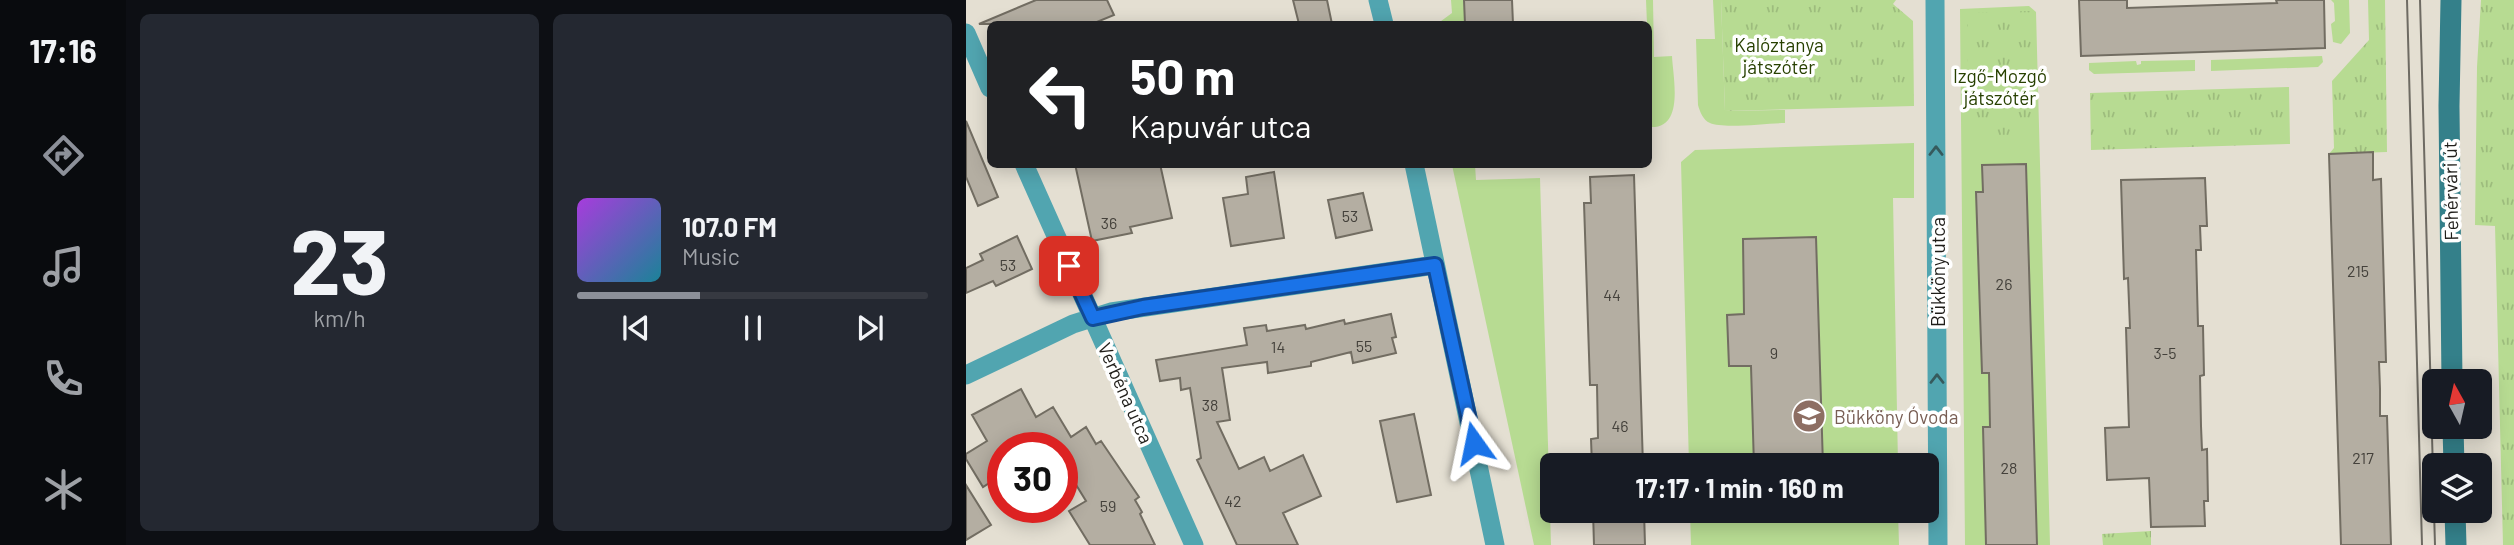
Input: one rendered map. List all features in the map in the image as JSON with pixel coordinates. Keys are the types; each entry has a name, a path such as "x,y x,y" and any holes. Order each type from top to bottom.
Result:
{"street":[{"path":"1378,0 1383,21"},
{"name":"Bükköny utca","path":"1935,0 1938,545"},
{"name":"Fehérvári út","path":"2451,0 2449,106 2452,369"},
{"path":"966,33 987,81"},
{"name":"Verbéna utca","path":"1026,168 1194,545"},
{"path":"1415,168 1495,545"},
{"path":"966,375 1073,324 1093,318 1143,307 1435,265"},
{"path":"2455,523 2456,545"}],"green space":[{"path":"1451,0 1464,0 1465,21 1441,21 1452,13"},
{"path":"1646,0 1653,0 1654,57 1672,56 1675,89 1672,112 1668,120 1660,126 1652,127 1652,21 1647,21"},
{"path":"1713,0 1721,0 1725,111 1785,110 1785,123 1725,126 1710,123 1702,116 1698,105 1696,39 1715,39"},
{"name":"Kalóztanya játszótér","path":"1721,0 1896,0 1893,4 1913,21 1914,106 1725,111"},
{"path":"2331,0 2349,0 2350,33 2341,44 2333,42 2331,24 2335,21 2334,3"},
{"path":"2368,0 2385,0 2387,152 2329,154 2334,148 2332,81 2369,40"},
{"path":"2481,0 2514,0 2514,545 2503,545 2495,226 2475,225 2477,67"},
{"path":"2029,6 2036,12 2050,545 1965,545 1960,9"},
{"name":"Izgő-Mozgó játszótér","path":"2030,11 2033,136 1969,139 1967,13"},
{"path":"2322,56 2323,62 2318,67 2211,71 2211,60"},
{"path":"2195,60 2195,71 2094,74 2089,70 2089,63 2136,61 2137,65 2141,64 2141,61"},
{"path":"2289,87 2290,144 2091,150 2090,93"},
{"path":"1914,143 1914,198 1893,198 1898,453 1689,453 1681,162 1695,150"},
{"path":"1453,168 1475,168 1476,180 1540,178 1548,453 1540,453 1540,523 1550,523 1551,545 1534,545"},
{"path":"1690,523 1898,523 1899,545 1691,545"},
{"path":"2151,531 2151,545 2103,545 2102,534"}],"building":[{"path":"1036,0 1107,0 1114,15 1099,21 987,21 987,24 979,24"},
{"path":"1293,0 1327,0 1331,21 1298,21"},
{"path":"1464,0 1512,0 1513,21 1465,21"},
{"path":"2079,0 2127,0 2127,8 2324,0 2325,48 2081,56"},
{"path":"966,121 998,197 978,206 966,177"},
{"path":"2373,152 2373,180 2381,179 2386,362 2379,362 2380,416 2387,416 2391,545 2341,545 2329,154"},
{"path":"2026,164 2037,545 1986,545 1983,427 1990,427 1989,373 1982,373 1976,192 1983,192 1982,165"},
{"path":"1076,168 1161,168 1172,218 1130,227 1132,233 1092,241"},
{"path":"1274,172 1284,238 1231,246 1223,198 1248,194 1246,177"},
{"path":"1634,175 1643,453 1592,453 1591,439 1598,438 1597,385 1590,385 1584,203 1591,203 1590,177"},
{"path":"2205,178 2207,226 2200,226 2201,250 2196,250 2198,326 2203,326 2204,375 2200,376 2202,450 2207,449 2208,501 2204,501 2205,526 2151,527 2149,478 2107,480 2105,428 2129,427 2126,328 2130,328 2128,278 2124,279 2121,180"},
{"path":"1363,193 1372,230 1336,238 1328,200"},
{"path":"1017,236 1032,269 996,286 993,281 966,293 966,268 983,260 980,254"},
{"path":"1816,237 1823,453 1754,453 1751,366 1729,366 1727,315 1744,314 1743,239"},
{"path":"1391,314 1396,353 1353,363 1351,352 1311,362 1311,366 1268,373 1267,362 1222,368 1230,420 1217,422 1239,469 1264,457 1270,471 1303,455 1321,496 1283,513 1298,545 1237,545 1197,460 1201,458 1190,388 1181,390 1180,378 1160,381 1156,360 1247,345 1244,328 1266,325 1267,331 1305,325 1306,329 1344,320 1345,324"},
{"path":"1021,389 1036,417 1053,407 1068,432 987,432 987,441 972,415"},
{"path":"1414,414 1431,495 1397,502 1380,421"},
{"path":"1086,427 1096,444 1101,441 1139,497 1135,500 1155,545 1090,545 1076,523 1078,506 1086,501 1078,488 1078,432"},
{"path":"987,441 987,484 983,487 966,459 966,454"},
{"path":"966,485 987,519 987,523 991,525 966,540"},
{"path":"1593,523 1644,523 1645,545 1594,545"}],"tram line":[{"path":"2407,0 2422,545"},
{"path":"2420,0 2432,453"},
{"path":"2434,523 2435,545"}],"place":[{"name":"Bükköny Óvoda","path":"1809,416"}],"route":[{"path":"1069,266 1093,318 1143,307 1435,265 1474,443"}]}
